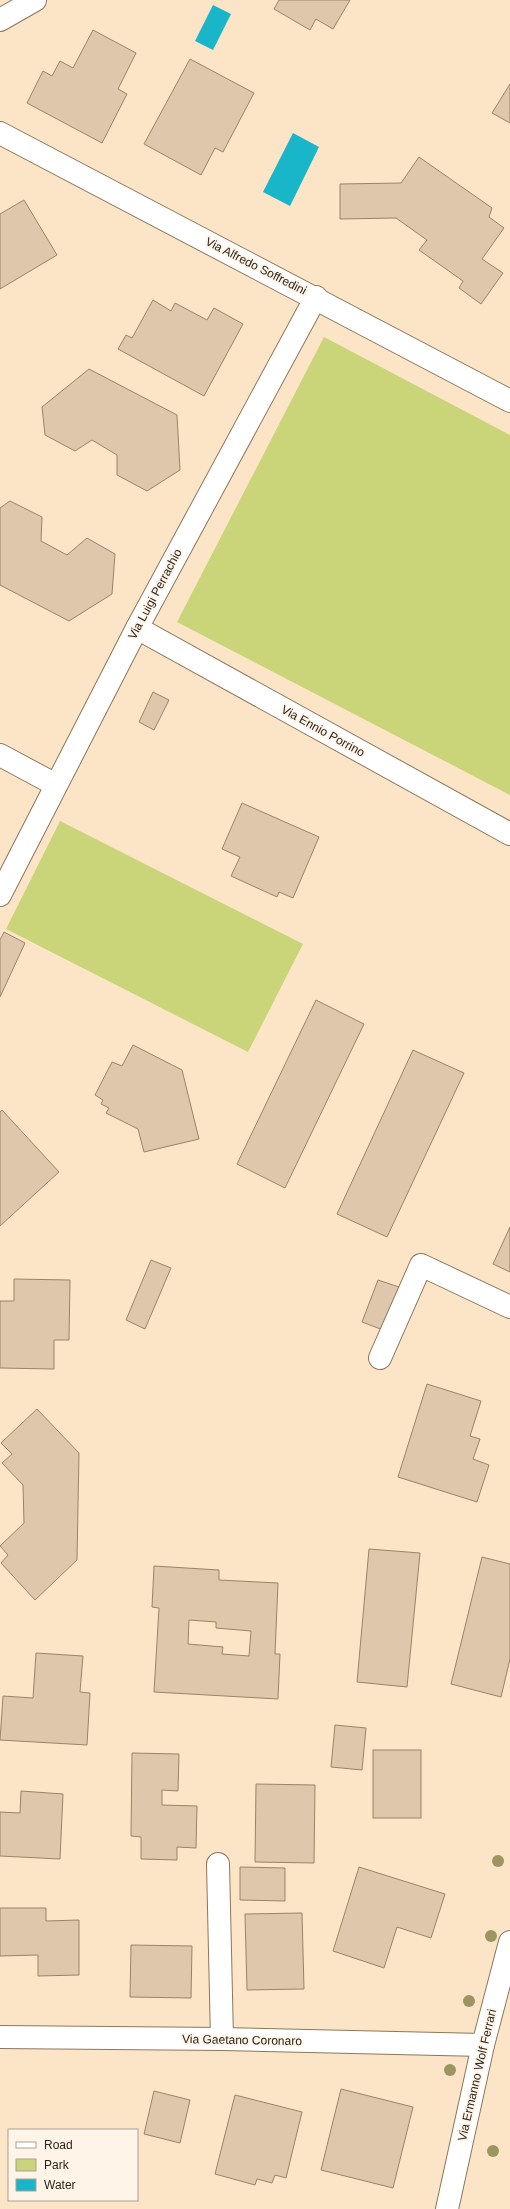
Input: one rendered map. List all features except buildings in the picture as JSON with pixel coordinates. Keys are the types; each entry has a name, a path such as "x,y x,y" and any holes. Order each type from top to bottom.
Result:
{"street":[{"path":"0,20 35,0"},
{"name":"Via Alfredo Soffredini","path":"0,133 316,297 510,401"},
{"name":"Via Luigi Perrachio","path":"0,895 137,628 316,297"},
{"name":"Via Ennio Porrino","path":"137,628 510,834"},
{"path":"0,755 56,785"},
{"path":"380,1358 421,1264 510,1307"},
{"path":"218,1864 222,2039"},
{"name":"Via Ermanno Wolf Ferrari","path":"447,2209 483,2045 510,1942"},
{"name":"Via Gaetano Coronaro","path":"0,2037 222,2039 483,2045"}],"green space":[{"path":"324,337 510,435 510,795 177,622"},
{"path":"60,821 303,944 248,1052 6,929"}],"water":[{"path":"213,5 231,14 213,50 195,41"},
{"path":"293,133 319,147 290,206 263,192"}]}
